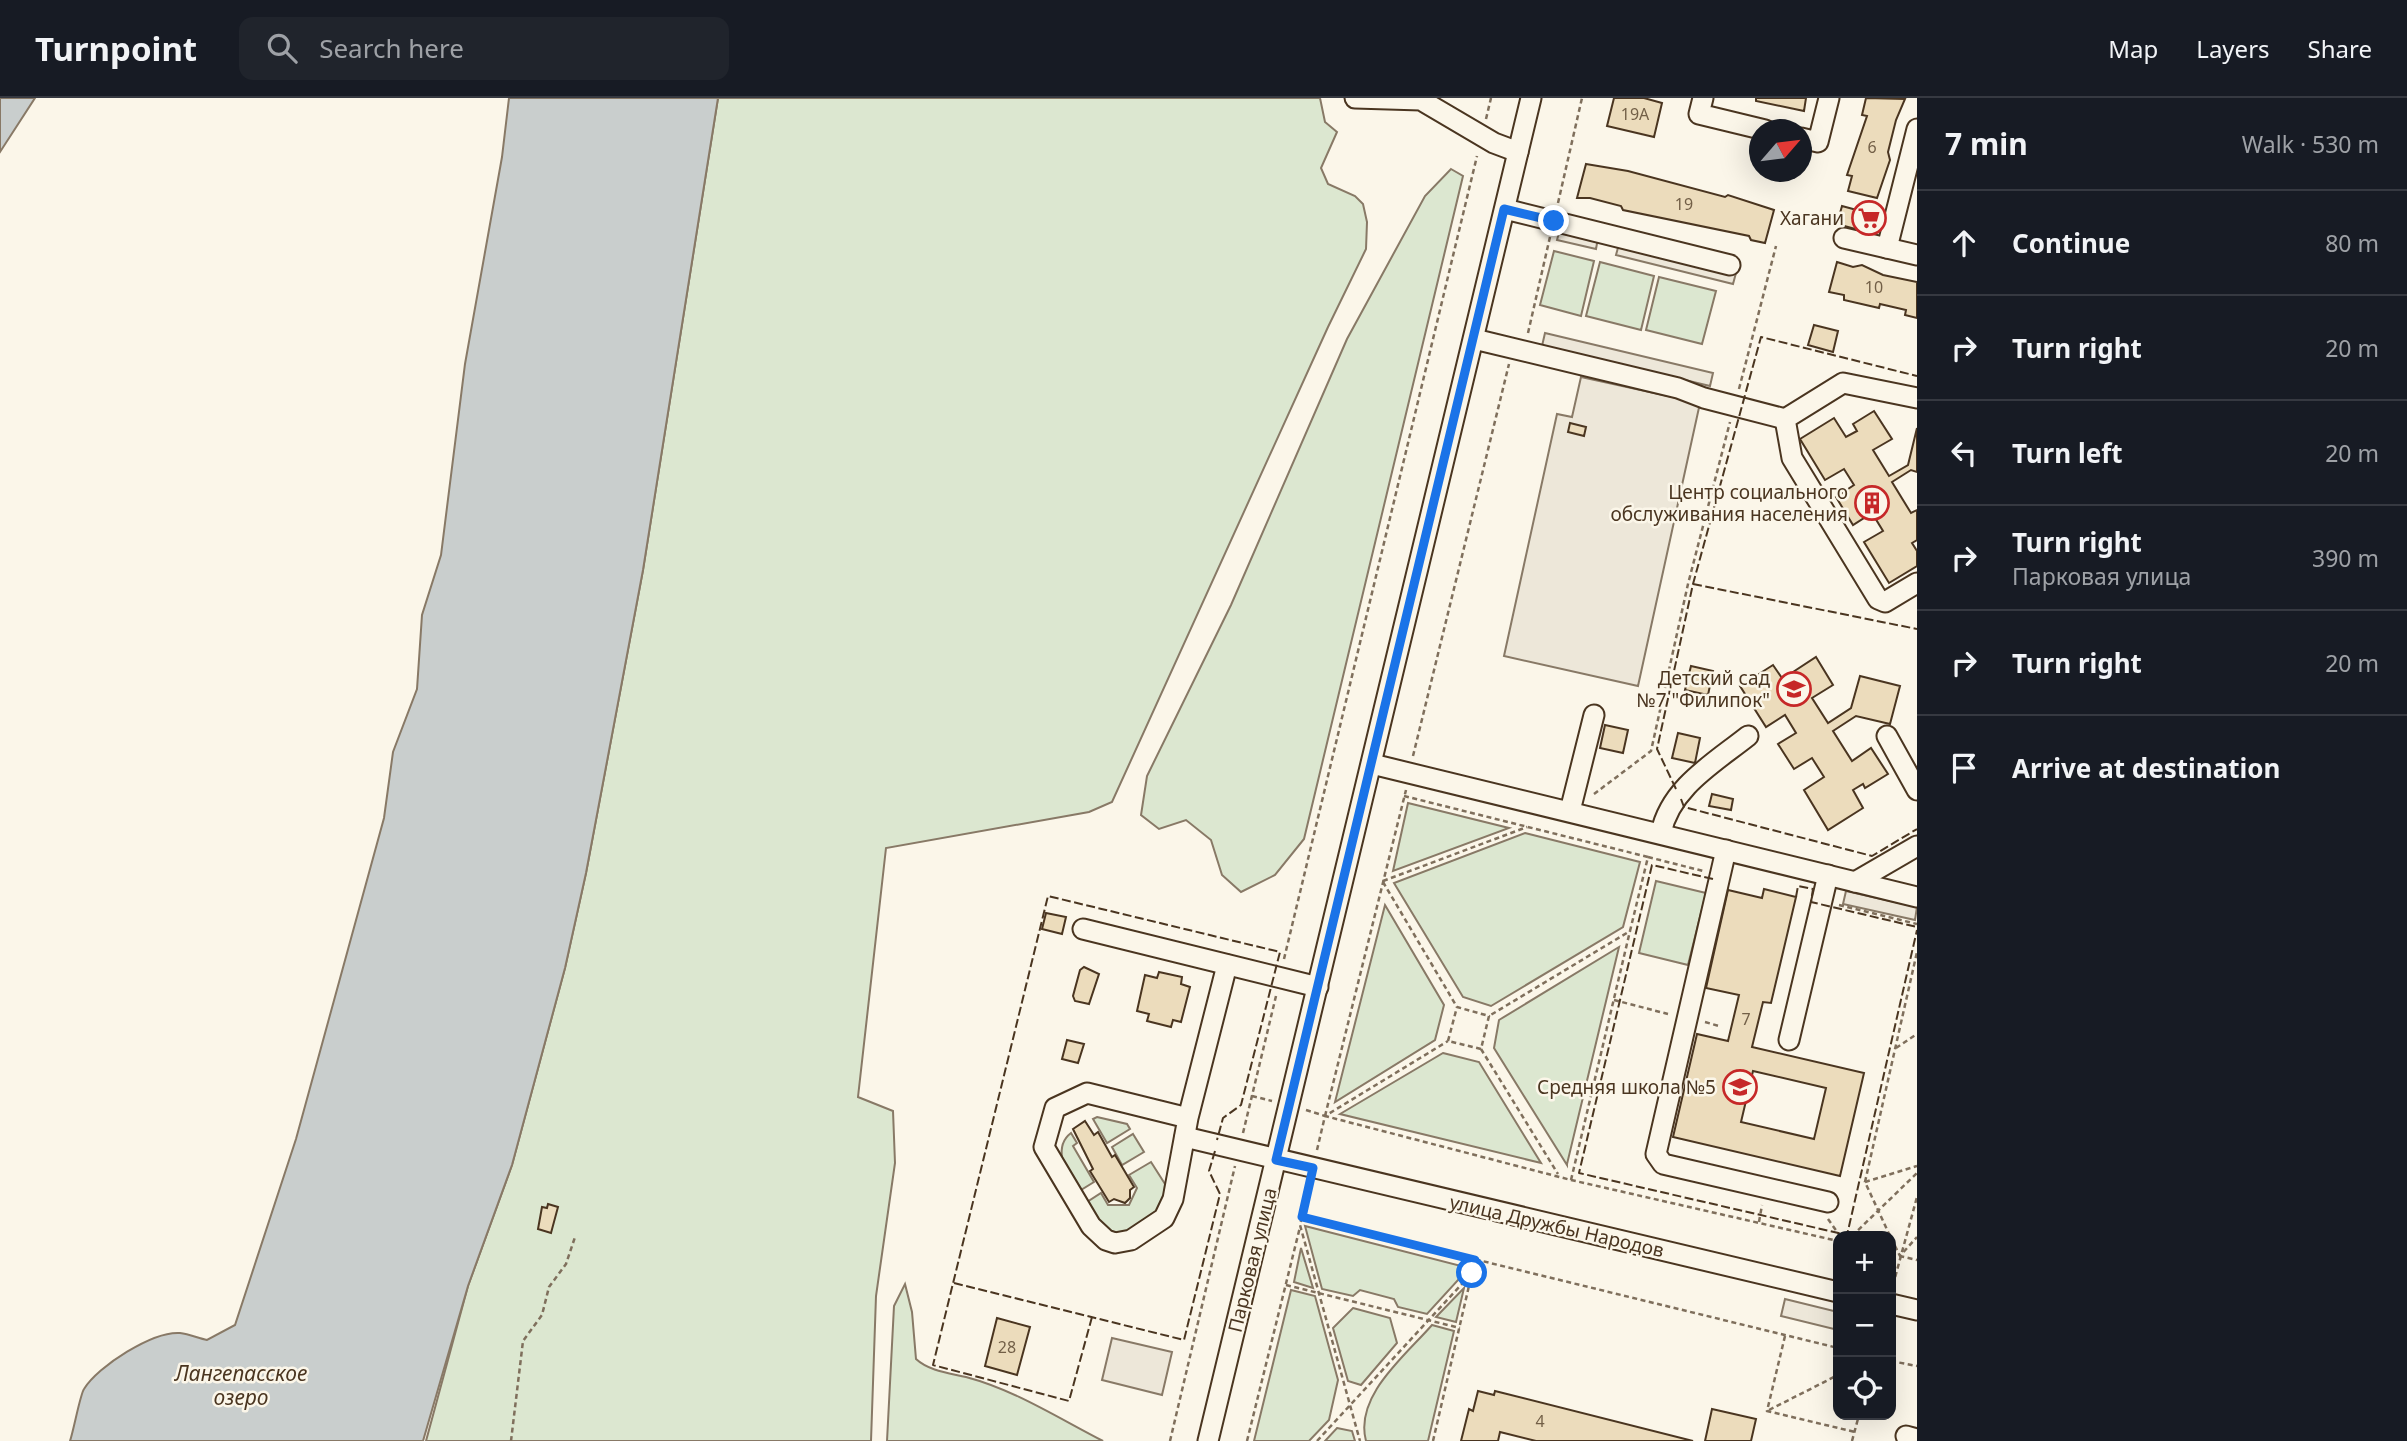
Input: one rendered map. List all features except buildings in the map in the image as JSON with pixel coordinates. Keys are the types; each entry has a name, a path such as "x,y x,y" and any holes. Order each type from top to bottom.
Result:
{"street":[{"path":"1355,98 1421,100 1482,136 1518,152"},
{"name":"Парковая улица","path":"1208,1441 1531,98"},
{"path":"1703,98 1699,114 1749,126"},
{"path":"1812,141 1818,142 1829,98"},
{"path":"1887,248 1917,129"},
{"path":"1504,209 1730,265"},
{"path":"1844,237 1917,255"},
{"path":"1474,339 1678,388 1785,419 1843,383 1917,398"},
{"path":"1785,419 1792,457 1878,599 1885,601 1917,583"},
{"path":"1570,811 1594,715"},
{"path":"1661,833 1667,813 1683,789 1748,736"},
{"path":"1887,736 1917,790"},
{"path":"1372,764 1917,897"},
{"path":"1855,882 1917,846"},
{"path":"1726,850 1656,1154 1663,1164 1828,1202"},
{"path":"1789,1040 1828,875"},
{"path":"1083,929 1318,987"},
{"path":"1186,1128 1087,1093 1055,1108 1044,1147 1091,1226 1106,1240 1115,1243 1131,1240 1164,1218 1173,1199 1186,1128 1227,965"},
{"name":"улица Дружбы Народов","path":"1186,1128 1238,1150 1276,1160 1833,1291"},
{"path":"1896,1305 1917,1310"}],"path":[{"path":"1170,1441 1492,98"},
{"path":"1543,831 1651,751 1688,584 1776,246"},
{"path":"1247,1441 1510,358"},
{"path":"1404,796 1720,874"},
{"path":"1383,882 1527,827"},
{"path":"1571,1180 1648,857"},
{"path":"1383,882 1457,1007 1489,1016"},
{"path":"1822,901 1917,924"},
{"path":"1481,1049 1489,1016 1630,931"},
{"path":"1887,1231 1865,1182 1917,952"},
{"path":"1614,1000 1719,1026"},
{"path":"1325,1116 1448,1041 1457,1007"},
{"path":"1895,1048 1917,1034"},
{"path":"1448,1041 1481,1049 1560,1176"},
{"path":"1325,1116 1571,1180 1833,1240"},
{"path":"1865,1182 1917,1166"},
{"path":"1857,1231 1917,1173"},
{"path":"1891,1294 1917,1197"},
{"path":"1302,1217 1833,1347"},
{"path":"1300,1225 1360,1441"},
{"path":"511,1441 523,1341 542,1315 549,1287 566,1264 576,1237"},
{"path":"1900,1256 1917,1237"},
{"path":"1896,1248 1900,1256"},
{"path":"1896,1255 1917,1260"},
{"path":"1433,1441 1475,1260"},
{"path":"1317,1441 1472,1273"},
{"path":"1286,1285 1460,1328"},
{"path":"1767,1411 1785,1336"},
{"path":"1896,1362 1917,1366"},
{"path":"1767,1411 1833,1378"},
{"path":"1767,1411 1855,1432"},
{"path":"1852,1441 1858,1420"}],"green space":[{"path":"718,98 1320,98 1325,122 1337,132 1321,168 1328,184 1355,196 1363,204 1367,222 1366,249 1112,802 1089,812 886,848 858,1097 893,1111 895,1163 876,1296 871,1441 426,1441 468,1286 512,1165 565,968 586,873 643,570"},
{"path":"1451,169 1463,176 1304,839 1275,875 1241,892 1222,875 1211,840 1186,820 1159,829 1141,815 1147,776 1231,605 1347,339 1425,196"},
{"path":"1554,251 1594,261 1581,316 1540,305"},
{"path":"1600,262 1654,276 1641,330 1586,316"},
{"path":"1659,277 1716,291 1702,344 1646,330"},
{"path":"1408,803 1509,828 1393,871"},
{"path":"1525,833 1640,862 1623,927 1491,1006 1463,997 1394,883"},
{"path":"1656,881 1706,893 1688,965 1639,953"},
{"path":"1385,905 1444,1005 1435,1040 1335,1102"},
{"path":"1619,947 1567,1165 1494,1048 1499,1020"},
{"path":"1443,1053 1479,1062 1541,1163 1340,1114"},
{"path":"1097,1117 1127,1124 1130,1129 1107,1143 1093,1119"},
{"path":"1071,1133 1077,1143 1073,1146 1094,1182 1076,1193 1062,1154 1065,1139"},
{"path":"1133,1134 1144,1152 1122,1165 1112,1147"},
{"path":"1151,1162 1165,1184 1164,1207 1129,1232 1109,1233 1084,1204 1101,1193 1108,1205 1129,1205 1137,1188 1129,1175"},
{"path":"1305,1226 1469,1268 1427,1314 1398,1307 1394,1299 1360,1290 1353,1296 1322,1289"},
{"path":"1301,1248 1313,1288 1294,1282"},
{"path":"905,1284 912,1312 916,1359 921,1363 1002,1389 1103,1441 887,1441 894,1306"},
{"path":"1464,1288 1456,1322 1436,1317"},
{"path":"1291,1290 1315,1296 1338,1380 1329,1420 1309,1441 1254,1441"},
{"path":"1353,1308 1390,1318 1397,1343 1361,1385 1348,1381 1333,1328"},
{"path":"1432,1325 1454,1331 1428,1441 1366,1441 1364,1424 1374,1393 1396,1363"},
{"path":"1337,1428 1352,1431 1355,1441 1325,1441"}],"shaded area":[{"path":"1560,229 1598,238 1596,249 1557,240"},
{"path":"1619,244 1736,273 1733,284 1616,255"},
{"path":"1545,333 1713,373 1710,386 1542,346"},
{"path":"1581,377 1700,403 1638,686 1504,656 1557,414 1572,417"},
{"path":"1846,891 1917,907 1915,920 1843,904"},
{"path":"1785,1299 1833,1311 1833,1329 1781,1316"},
{"path":"1112,1338 1172,1352 1162,1395 1102,1380"}],"water":[{"path":"0,98 35,98 0,152"},
{"name":"Лангепасское озеро","path":"509,98 718,98 643,570 586,873 565,968 512,1165 468,1286 423,1441 70,1441 84,1389 113,1361 141,1344 169,1334 180,1333 207,1340 235,1325 296,1139 384,818 393,752 417,689 422,615 441,555 465,364 502,157"}],"fence":[{"path":"1676,789 1657,749 1693,584 1761,337 1917,376"},
{"path":"1693,584 1917,629"},
{"path":"1681,799 1684,807 1872,856 1917,829"},
{"path":"1713,879 1652,865 1579,1173 1847,1235 1917,930"},
{"path":"1796,897 1798,886 1813,889 1811,902 1917,927"},
{"path":"1092,1317 1069,1401 933,1365 1048,896 1280,952 1241,1105 1223,1118 1217,1140"},
{"path":"954,1283 1184,1340 1220,1194 1209,1171 1215,1151"}],"place":[{"name":"Хагани","path":"1869,218"},
{"name":"Центр социального обслуживания населения","path":"1872,503"},
{"name":"Детский сад №7 \"Филипок\"","path":"1794,689"},
{"name":"Средняя школа №5","path":"1740,1087"}],"route":[{"path":"1472,1273 1475,1260 1302,1217 1313,1168 1276,1160 1504,209 1554,221"}]}
